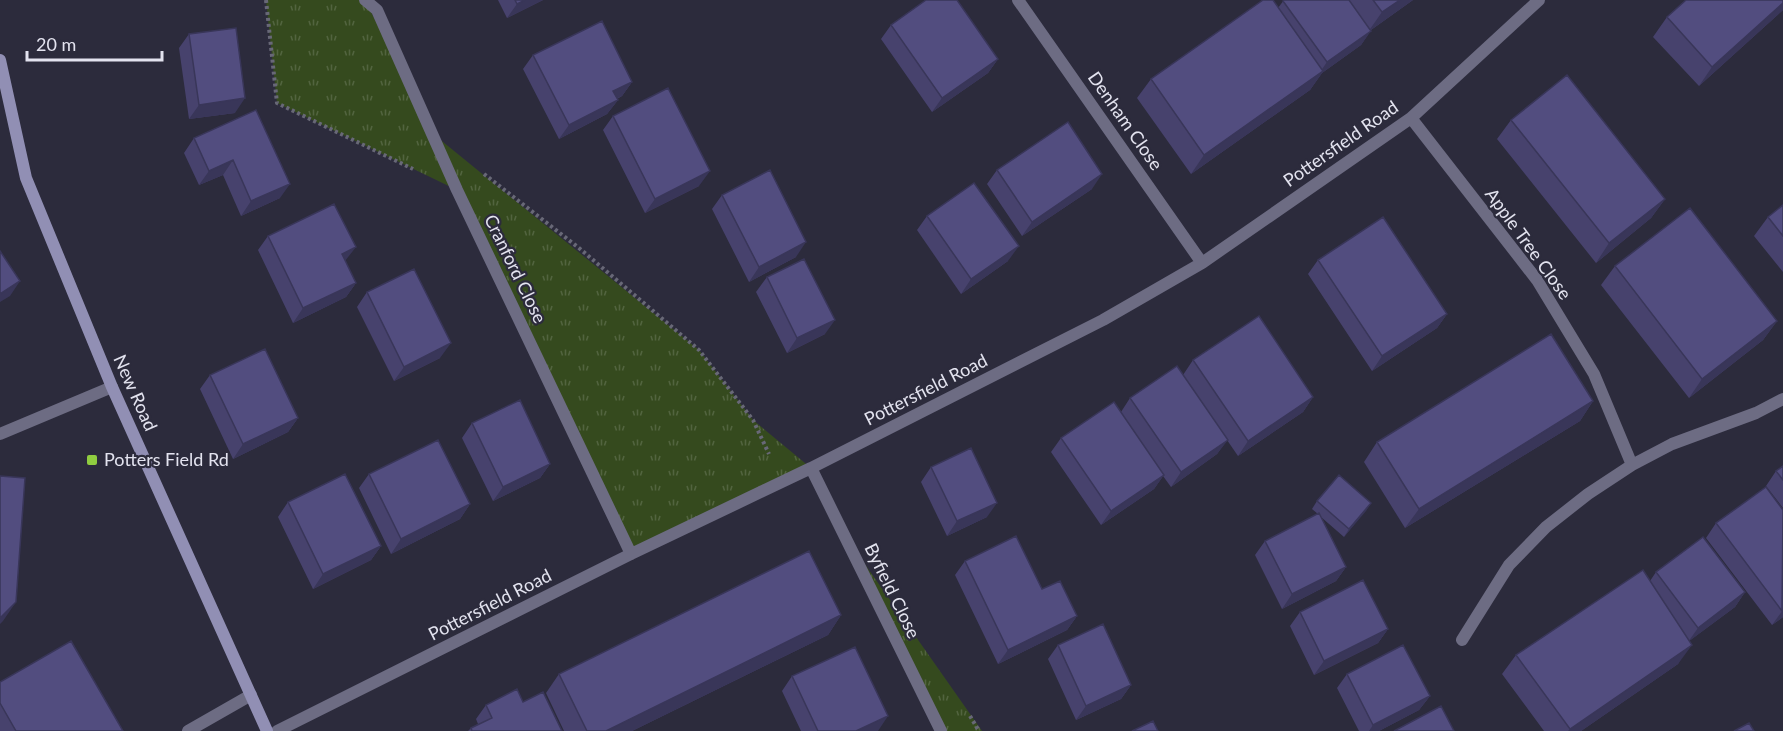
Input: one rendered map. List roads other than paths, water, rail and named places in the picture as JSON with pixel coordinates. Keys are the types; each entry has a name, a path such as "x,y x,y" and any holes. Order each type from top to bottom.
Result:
{"street":[{"name":"Cranford Close","path":"365,0 377,10 457,190 631,554"},
{"name":"Denham Close","path":"1018,0 1202,263"},
{"name":"Pottersfield Road","path":"277,731 631,554 811,468 1103,320 1202,263 1411,118 1539,0"},
{"name":"New Road","path":"0,60 26,178 112,387 267,731"},
{"name":"Apple Tree Close","path":"1411,118 1537,280 1594,374 1632,465"},
{"path":"0,434 112,387"},
{"path":"1462,640 1509,565 1546,527 1588,494 1632,465 1672,444 1756,413 1783,399"},
{"name":"Byfield Close","path":"811,468 941,731"},
{"path":"188,731 251,695"}],"place":[{"name":"Potters Field Rd","path":"92,460"}]}
